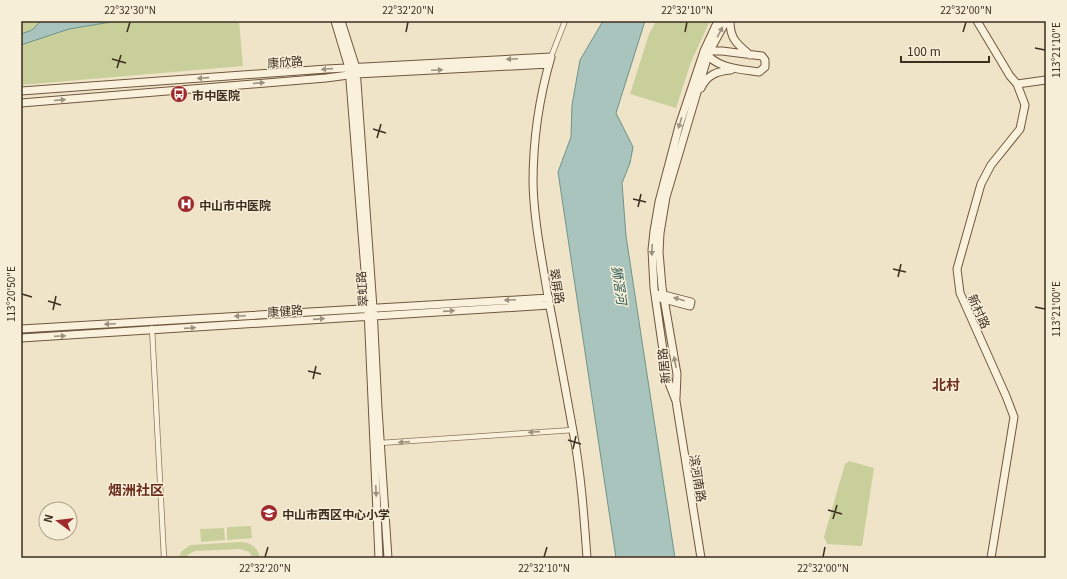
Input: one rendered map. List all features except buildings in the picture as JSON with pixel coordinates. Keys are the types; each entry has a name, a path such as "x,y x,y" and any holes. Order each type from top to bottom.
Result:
{"street":[{"name":"翠虹路","path":"335,21 353,71"},
{"name":"翠虹路","path":"341,21 353,71 388,558"},
{"name":"翠屏路","path":"565,21 550,61 543,89 536,127 533,183 538,240 573,430 581,484 587,558"},
{"name":"新居路","path":"676,401 667,378 659,296 652,250 659,202 679,126 718,21"},
{"name":"新居路","path":"676,401 677,374 659,296 660,233 666,197 707,53 726,21"},
{"path":"730,21 730,29 733,38 739,46 749,54"},
{"name":"新村路","path":"977,21 1010,76 1017,84 1025,105 1020,129 992,165 981,184 957,269 960,293 1014,417 991,558"},
{"path":"707,53 749,54 762,56 765,60 765,67 759,72 724,67 707,53"},
{"path":"747,70 744,68 742,61 744,56 749,54"},
{"name":"康欣路","path":"21,91 550,61"},
{"path":"693,105 703,84 709,76 718,71 739,69"},
{"name":"康欣路","path":"21,103 326,78 353,71"},
{"path":"1017,84 1046,80"},
{"name":"康健路","path":"21,329 549,302"},
{"name":"翠虹路","path":"371,312 380,558"},
{"name":"康健路","path":"21,338 152,330 371,312"},
{"path":"152,322 164,558"},
{"name":"滨河南路","path":"676,401 701,558"},
{"path":"380,443 573,430"}],"green space":[{"path":"21,21 239,21 243,66 21,85"},
{"path":"656,21 710,21 691,62 676,108 630,94 649,34"},
{"path":"849,461 874,468 862,546 827,544 824,537 845,464"},
{"path":"251,526 252,538 227,540 227,527"},
{"path":"224,528 225,540 201,542 200,529"},
{"path":"240,542 251,544 258,551 260,558 253,558 249,552 240,549 195,551 185,558 178,558 182,551 190,545"}],"water":[{"path":"41,21 117,21 69,29 21,45 21,34 32,30"},
{"name":"狮滘河","path":"603,21 645,21 616,113 633,147 630,163 622,183 626,236 675,558 616,558 558,172 571,137 572,105 580,60"}],"place":[{"name":"市中医院","path":"179,94"},
{"name":"中山市中医院","path":"186,204"},
{"name":"中山市西区中心小学","path":"269,513"}],"district":[{"name":"北村","path":"946,384"},
{"name":"烟洲社区","path":"136,489"}]}
